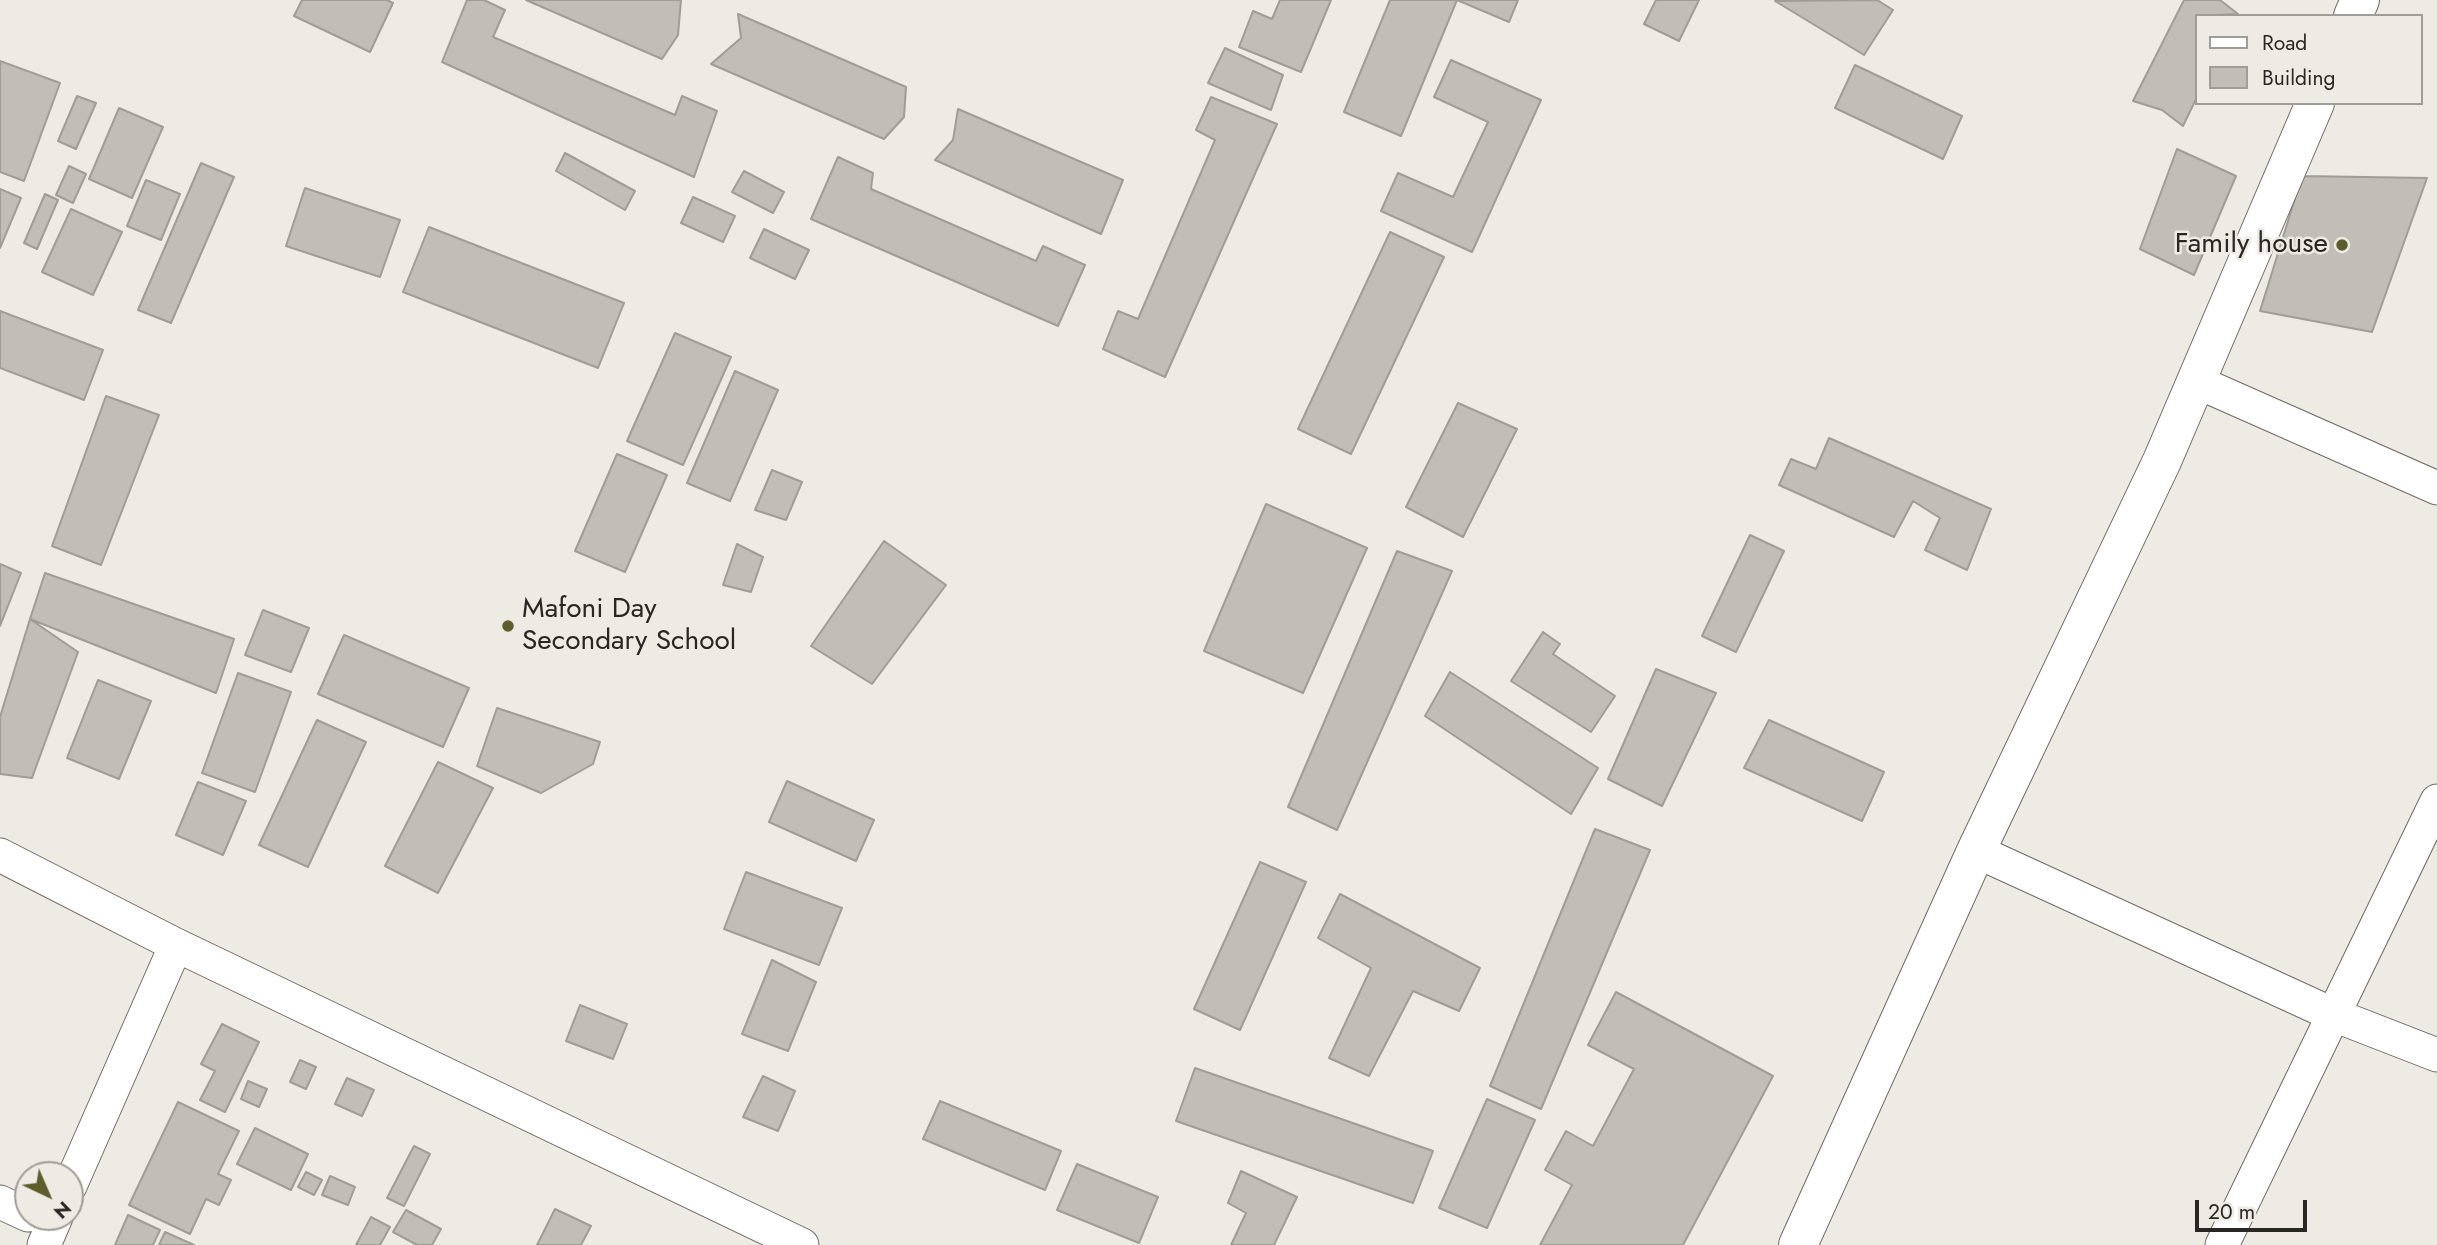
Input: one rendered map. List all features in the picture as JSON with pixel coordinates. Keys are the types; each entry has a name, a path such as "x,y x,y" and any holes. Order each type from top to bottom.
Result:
{"street":[{"path":"1798,1245 1976,851 2162,461 2314,105"},
{"path":"2195,381 2437,488"},
{"path":"2222,1245 2437,802"},
{"path":"1976,851 2334,1015 2437,1055"},
{"path":"0,855 176,945 802,1245"},
{"path":"81,1161 176,945"}],"building":[{"path":"302,0 387,0 393,3 370,52 294,16"},
{"path":"467,0 484,0 505,10 493,37 675,115 682,96 717,111 694,177 442,62"},
{"path":"526,0 681,0 678,35 662,59"},
{"path":"1280,0 1331,0 1301,72 1239,47 1253,11 1272,19"},
{"path":"1390,0 1457,0 1401,136 1344,112"},
{"path":"1457,0 1518,0 1509,22"},
{"path":"1656,0 1699,0 1679,41 1644,24"},
{"path":"1877,0 1893,10 1864,55 1775,1"},
{"path":"2184,0 2220,0 2238,14 2196,14 2196,99 2183,126 2162,110 2133,101"},
{"path":"738,14 906,87 904,117 884,139 711,64 741,38"},
{"path":"1225,48 1283,75 1271,110 1208,83"},
{"path":"1451,60 1541,100 1472,252 1381,211 1398,173 1453,197 1488,122 1434,97"},
{"path":"0,61 60,83 24,181 0,172"},
{"path":"1855,65 1962,116 1943,159 1835,108"},
{"path":"77,96 96,103 76,149 58,141"},
{"path":"1211,97 1277,124 1165,377 1103,349 1118,311 1138,319 1215,140 1196,130"},
{"path":"119,108 163,127 132,198 89,179"},
{"path":"958,109 1123,180 1101,234 935,160 953,140"},
{"path":"2177,149 2236,176 2194,275 2140,249"},
{"path":"565,153 635,191 625,210 556,171"},
{"path":"838,157 873,173 871,189 1036,261 1043,246 1085,265 1058,326 811,219"},
{"path":"201,163 234,177 171,323 138,310"},
{"path":"69,166 86,174 73,203 56,195"},
{"path":"744,171 784,192 773,213 732,192"},
{"name":"Family house","path":"2302,176 2427,178 2372,332 2260,311"},
{"path":"146,180 180,194 161,240 127,226"},
{"path":"305,188 400,220 380,277 286,246"},
{"path":"0,189 21,198 0,248"},
{"path":"45,194 58,200 37,249 24,243"},
{"path":"693,197 735,216 723,242 681,223"},
{"path":"71,209 122,232 93,295 42,272"},
{"path":"429,227 624,303 598,368 403,292"},
{"path":"764,229 809,250 795,279 750,258"},
{"path":"1390,232 1444,257 1351,454 1298,429"},
{"path":"0,311 103,350 84,400 0,368"},
{"path":"675,333 731,357 683,465 627,441"},
{"path":"735,371 778,390 730,501 687,483"},
{"path":"106,396 159,415 101,565 52,546"},
{"path":"1458,403 1517,429 1463,537 1406,507"},
{"path":"1829,438 1991,509 1967,570 1925,550 1940,518 1913,501 1894,537 1779,485 1791,459 1816,469"},
{"path":"617,454 667,475 625,572 575,551"},
{"path":"772,470 802,482 786,520 755,510"},
{"path":"1266,504 1367,548 1303,693 1204,651"},
{"path":"1750,535 1784,551 1736,652 1702,636"},
{"path":"884,541 946,585 872,684 811,646"},
{"path":"737,544 763,557 751,592 723,585"},
{"path":"1397,551 1452,571 1337,830 1288,807"},
{"path":"0,564 21,573 0,626"},
{"path":"45,573 234,639 216,693 30,619"},
{"path":"263,610 309,628 291,672 245,655"},
{"path":"30,619 78,652 32,778 0,774 0,717"},
{"path":"1543,632 1560,644 1553,654 1615,696 1591,732 1511,681"},
{"path":"344,635 469,688 443,747 318,694"},
{"path":"1656,669 1716,693 1662,806 1608,779"},
{"path":"1450,672 1598,768 1571,814 1425,716"},
{"path":"238,673 291,692 255,792 202,773"},
{"path":"98,680 151,701 119,779 67,758"},
{"path":"497,708 600,742 593,764 541,793 477,766"},
{"path":"317,720 366,742 308,867 259,845"},
{"path":"1769,720 1884,772 1862,821 1744,768"},
{"path":"438,762 493,788 438,893 385,866"},
{"path":"787,781 874,820 856,861 769,822"},
{"path":"198,782 246,801 223,855 176,835"},
{"path":"1595,829 1650,850 1541,1109 1490,1086"},
{"path":"1260,862 1306,882 1240,1030 1194,1009"},
{"path":"746,872 842,908 819,965 724,929"},
{"path":"1340,894 1480,968 1459,1011 1413,991 1369,1076 1329,1058 1371,968 1318,938"},
{"path":"772,960 816,982 788,1051 742,1034"},
{"path":"1616,992 1773,1076 1683,1245 1540,1245 1572,1185 1545,1170 1566,1131 1593,1146 1634,1069 1588,1045"},
{"path":"580,1005 627,1024 613,1059 566,1041"},
{"path":"222,1024 259,1042 225,1112 200,1100 215,1071 201,1064"},
{"path":"300,1060 316,1067 306,1089 290,1082"},
{"path":"1195,1068 1433,1151 1413,1203 1176,1121"},
{"path":"763,1076 795,1091 778,1131 743,1117"},
{"path":"347,1078 374,1090 362,1116 335,1104"},
{"path":"248,1081 267,1089 259,1107 241,1099"},
{"path":"1487,1099 1535,1120 1487,1228 1439,1208"},
{"path":"940,1101 1061,1151 1045,1190 923,1139"},
{"path":"178,1102 239,1131 218,1174 231,1180 219,1205 206,1199 190,1234 129,1205"},
{"path":"255,1128 308,1154 291,1190 237,1164"},
{"path":"414,1146 430,1154 404,1206 387,1198"},
{"path":"1077,1164 1158,1197 1139,1243 1057,1210"},
{"path":"1241,1171 1297,1197 1274,1245 1231,1245 1246,1213 1228,1203"},
{"path":"306,1172 322,1180 314,1195 298,1187"},
{"path":"330,1176 355,1187 348,1205 322,1195"},
{"path":"555,1209 591,1226 581,1245 537,1245"},
{"path":"406,1210 441,1229 432,1245 417,1245 393,1232"},
{"path":"128,1215 160,1230 153,1245 115,1245"},
{"path":"371,1217 390,1227 380,1245 356,1245"},
{"path":"165,1232 194,1245 159,1245"}],"place":[{"name":"Family house","path":"2342,245"},
{"name":"Mafoni Day Secondary School","path":"508,626"}]}
